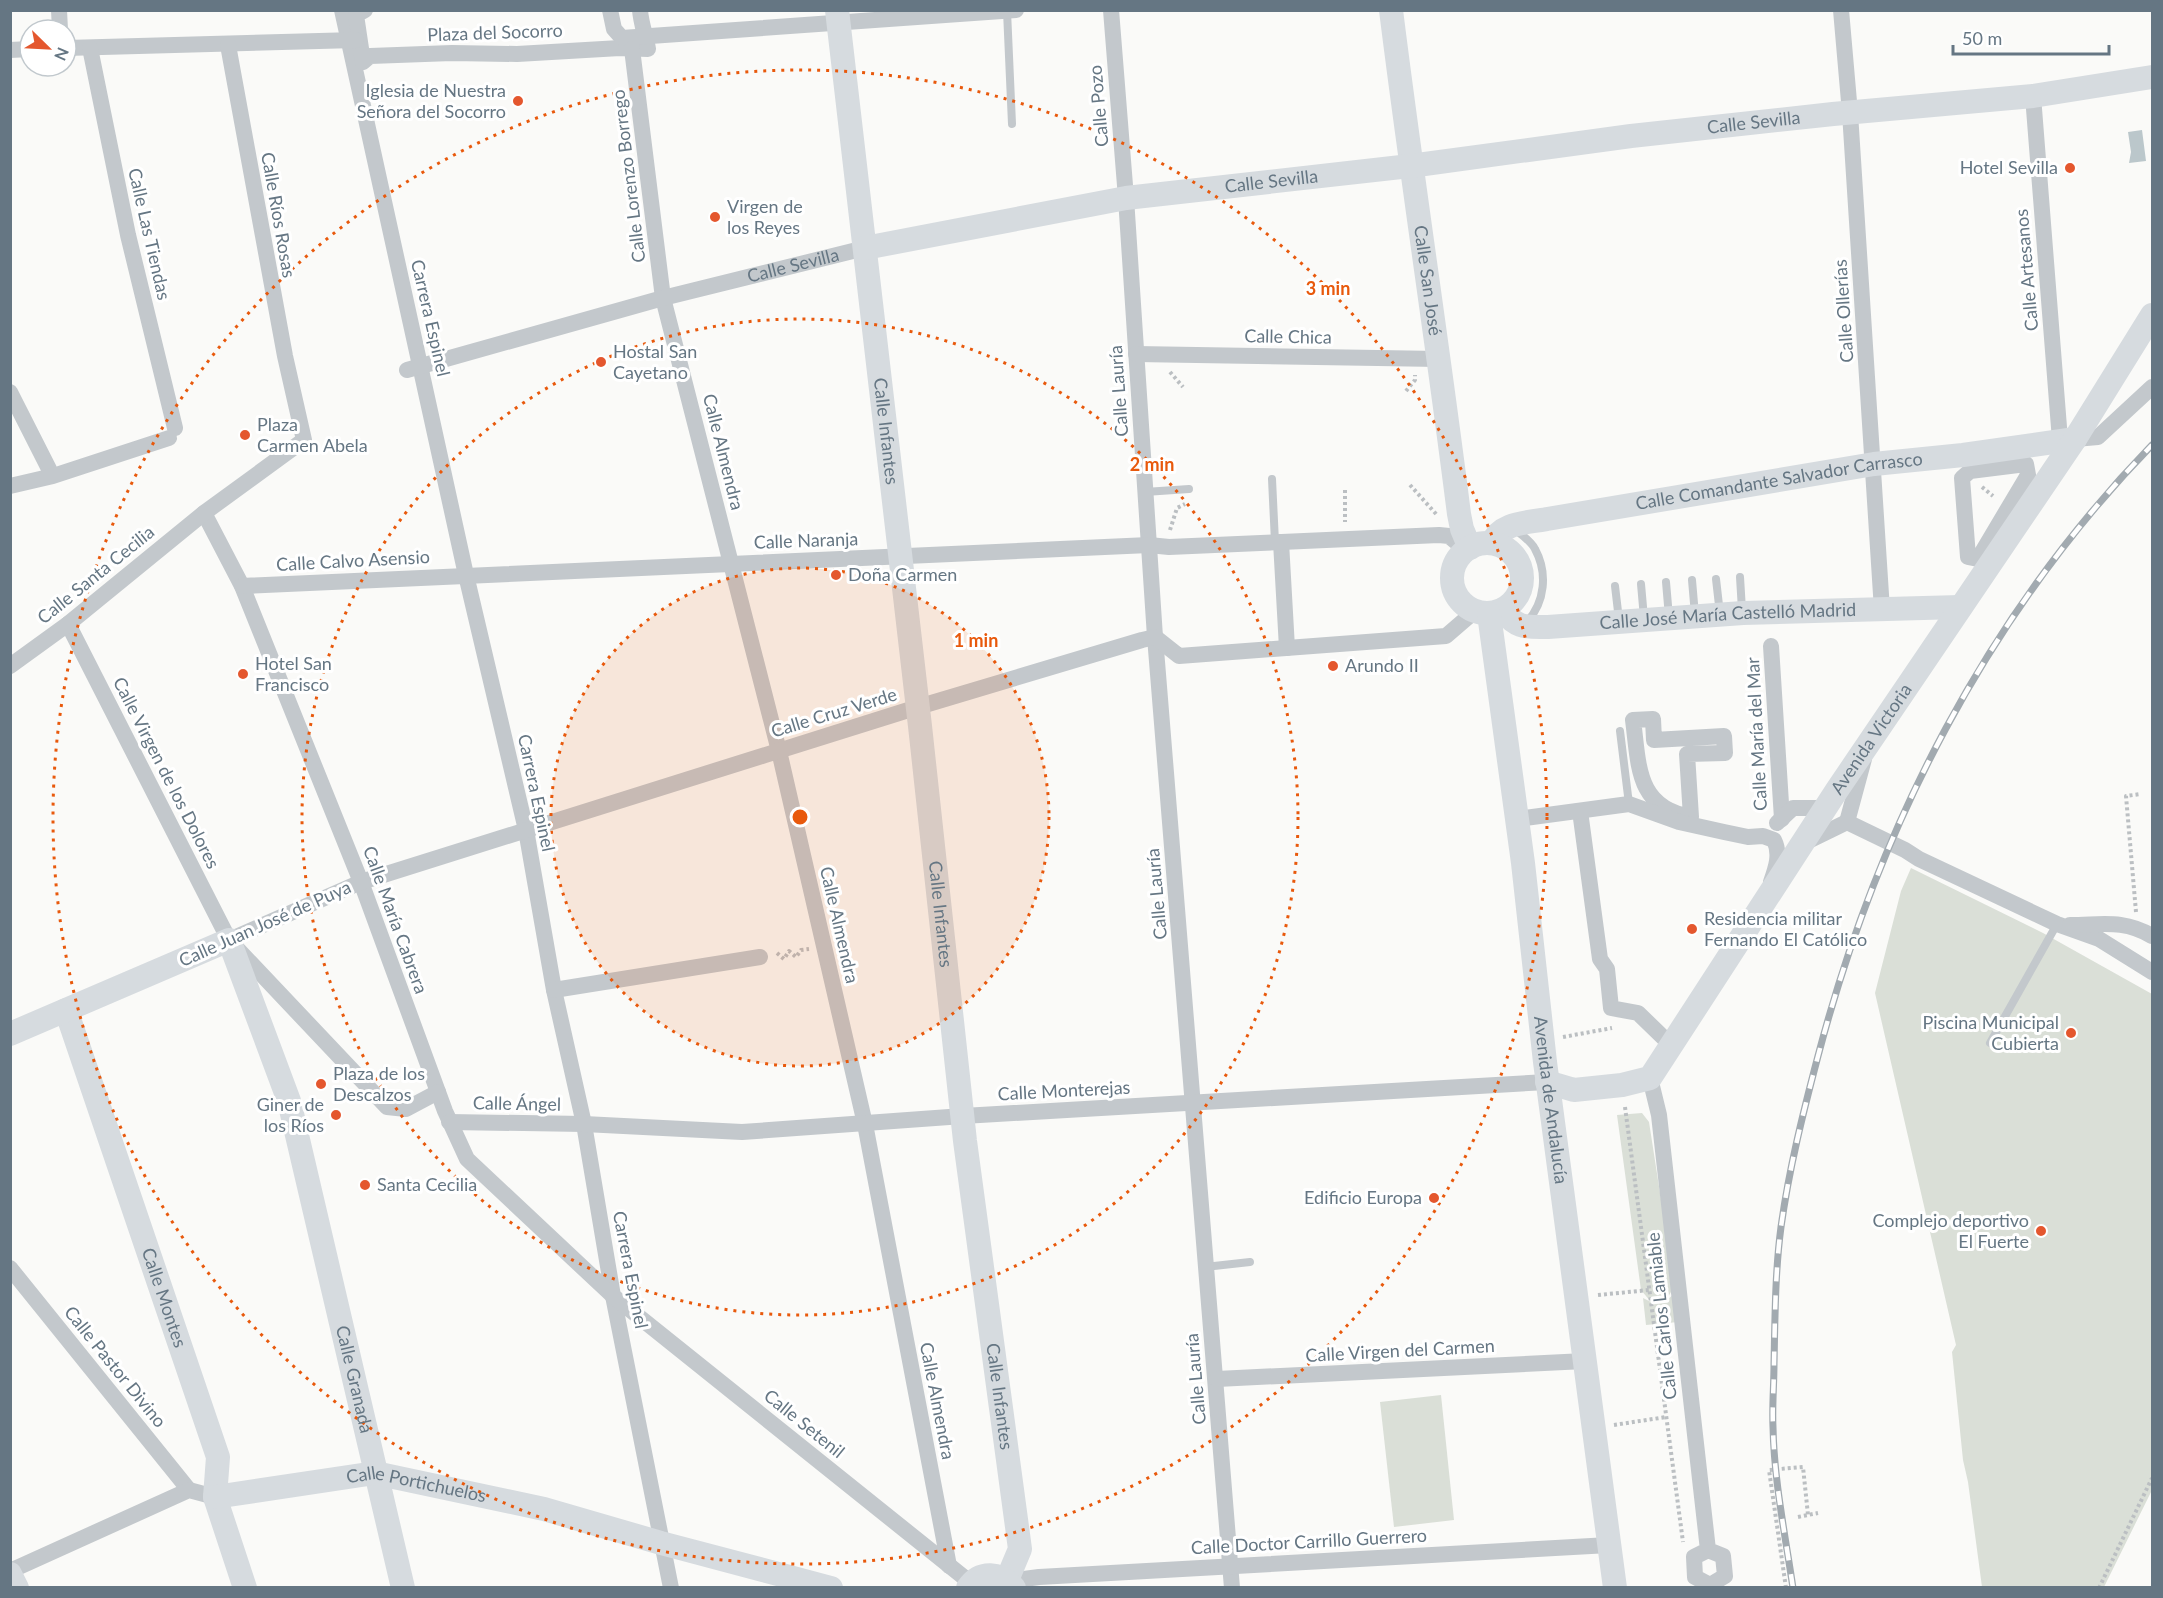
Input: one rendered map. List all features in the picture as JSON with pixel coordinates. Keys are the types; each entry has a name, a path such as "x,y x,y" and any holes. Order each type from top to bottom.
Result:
{"street":[{"name":"Carrera Espinel","path":"342,10 353,40 414,368 526,830 554,990 584,1124 614,1296 671,1587"},
{"name":"Plaza del Socorro","path":"365,10 356,15 353,40 363,62 370,56 452,53 517,54 632,49"},
{"path":"610,10 614,29 622,38 838,17 1016,10"},
{"path":"632,49 648,49 641,25 640,10"},
{"name":"Calle Pozo","path":"1111,10 1126,198"},
{"name":"Calle San José","path":"1391,10 1410,166 1439,359 1459,514 1462,529 1476,547"},
{"name":"Calle Ollerías","path":"1841,10 1874,464 1882,610"},
{"name":"Calle Infantes","path":"838,17 963,1116 1020,1549 1011,1584"},
{"path":"78,48 353,40"},
{"name":"Calle Ríos Rosas","path":"204,513 304,440 260,224 228,45"},
{"name":"Calle Las Tiendas","path":"51,472 172,433 90,48"},
{"name":"Calle Lorenzo Borrego","path":"632,49 663,298"},
{"name":"Calle Sevilla","path":"414,368 663,298 865,248 1126,198 1410,166 1631,136 2033,96 2152,77"},
{"name":"Calle Artesanos","path":"2033,96 2068,440"},
{"name":"Calle Lauría","path":"1126,198 1155,637 1205,1267 1217,1379 1232,1587"},
{"name":"Calle Almendra","path":"663,298 779,751 865,1124 949,1566"},
{"name":"Avenida Victoria","path":"1650,1078 1762,904 2152,315"},
{"name":"Calle Chica","path":"1136,354 1439,359"},
{"path":"2068,440 2098,438 2152,387"},
{"path":"10,392 51,472 10,486"},
{"name":"Calle Comandante Salvador Carrasco","path":"1510,526 1874,464 1963,455 2068,440"},
{"path":"2026,464 2028,475 1977,559 1968,557 1962,478 1970,471 2026,464"},
{"name":"Calle María Cabrera","path":"204,513 242,586 361,882 449,1122 466,1159 614,1296"},
{"name":"Calle Santa Cecilia","path":"12,661 68,624 204,513"},
{"path":"1510,526 1459,558 1454,567 1452,579 1458,598 1466,606 1510,619 1522,627"},
{"path":"1149,545 1169,547 1439,535 1449,536 1476,547 1502,546 1512,553 1522,573 1522,584 1512,603 1489,612 1446,636 1179,656 1155,637"},
{"path":"1278,542 1287,648"},
{"name":"Calle Naranja","path":"466,575 1149,545"},
{"name":"Calle Calvo Asensio","path":"242,586 466,575"},
{"name":"Calle José María Castelló Madrid","path":"1522,627 1561,627 1731,614 1960,607"},
{"name":"Avenida de Andalucía","path":"1489,612 1517,819 1547,1082 1615,1587"},
{"name":"Calle Virgen de los Dolores","path":"68,624 229,940"},
{"name":"Calle Cruz Verde","path":"526,830 918,707 1155,637"},
{"name":"Calle María del Mar","path":"1771,646 1782,819"},
{"path":"1653,719 1654,740 1724,736 1725,753 1687,754 1691,817 1668,811 1658,805 1646,789 1627,726 1653,719"},
{"path":"1801,845 1847,822 1867,746"},
{"path":"1517,819 1629,804 1679,822 1748,837 1762,836 1774,840 1778,849 1775,870 1762,904"},
{"path":"1762,836 1793,808 1826,808"},
{"path":"1580,811 1600,959 1607,969 1611,1008 1638,1013 1672,1046"},
{"path":"1847,822 1905,850 1919,860 2057,924 2099,939 2152,972"},
{"name":"Calle Juan José de Puya","path":"10,1035 361,882 526,830"},
{"path":"2057,924 2112,922 2138,928 2152,936"},
{"path":"229,940 252,1003 276,992"},
{"path":"229,940 387,1107 406,1109 438,1092"},
{"path":"554,990 760,957"},
{"name":"Calle Granada","path":"252,1003 289,1101 403,1587"},
{"name":"Calle Montes","path":"66,1010 218,1457 215,1497 245,1587"},
{"path":"1547,1082 1574,1090 1622,1085 1650,1078"},
{"name":"Calle Carlos Lamiable","path":"1650,1078 1659,1115 1708,1550"},
{"name":"Calle Monterejas","path":"584,1124 742,1132 963,1116 1547,1082"},
{"name":"Calle Ángel","path":"449,1122 584,1124"},
{"name":"Calle Pastor Divino","path":"10,1268 189,1490"},
{"name":"Calle Setenil","path":"614,1296 970,1585"},
{"name":"Calle Virgen del Carmen","path":"1217,1379 1585,1361"},
{"name":"Calle Portichuelos","path":"189,1490 215,1497 375,1473 544,1509 661,1543 831,1587"},
{"path":"17,1587 10,1572 189,1490"},
{"name":"Calle Doctor Carrillo Guerrero","path":"1011,1584 1039,1576 1609,1545"},
{"path":"970,1585 988,1575 998,1575 1011,1584"}],"lane":[{"path":"1007,11 1012,124"},
{"path":"1272,479 1278,542"},
{"path":"1145,492 1189,489"},
{"path":"1510,526 1525,537 1535,549 1543,574 1541,598 1532,616 1522,627"},
{"path":"1731,614 1740,577"},
{"path":"1716,579 1731,614"},
{"path":"1692,580 1695,616"},
{"path":"1666,582 1669,617"},
{"path":"1641,584 1644,619"},
{"path":"1616,586 1619,621"},
{"path":"1627,726 1629,804"},
{"path":"1990,1043 2057,924"},
{"path":"1205,1267 1250,1262"}],"path":[{"path":"1163,371 1168,371 1184,387"},
{"path":"1410,485 1437,514 1438,518"},
{"path":"1345,490 1345,539"},
{"path":"1170,530 1177,508 1189,502"},
{"path":"2138,928 2126,796 2141,794"},
{"path":"760,957 769,961 776,952 784,959 789,951 796,957 801,950 824,947"},
{"path":"1542,1039 1612,1028 1611,1008"},
{"path":"1622,1085 1684,1549"},
{"path":"1577,1298 1649,1290"},
{"path":"1594,1428 1666,1417"},
{"path":"1786,1587 1769,1470 1803,1467 1808,1515"},
{"path":"2099,1587 2152,1478"},
{"path":"1798,1517 1818,1514"}],"shaded area":[{"path":"2142,130 2146,161 2129,163 2131,152 2128,132"},
{"name":"Complejo deportivo El Fuerte","path":"1911,868 2043,933 2152,994 2152,1490 2104,1587 1982,1587 1963,1460 1952,1352 1956,1345 1875,993 1901,891"},
{"path":"1642,1113 1649,1122 1673,1277 1672,1290 1666,1301 1675,1293 1678,1322 1646,1325 1643,1298 1651,1302 1641,1290 1617,1115"},
{"path":"1441,1395 1454,1520 1394,1527 1380,1402"}],"railway":[{"path":"1793,1588 1780,1507 1774,1447 1773,1403 1778,1261 1784,1205 1797,1141 1818,1056 1843,971 1872,888 1907,807 1946,729 1990,653 2039,580 2093,511 2152,445"}],"place":[{"name":"Iglesia de Nuestra Señora del Socorro","path":"518,101"},
{"name":"Hotel Sevilla","path":"2070,168"},
{"name":"Virgen de los Reyes","path":"715,217"},
{"name":"Hostal San Cayetano","path":"601,362"},
{"name":"Plaza Carmen Abela","path":"245,435"},
{"name":"Doña Carmen","path":"836,575"},
{"name":"Arundo II","path":"1333,666"},
{"name":"Hotel San Francisco","path":"243,674"},
{"name":"Residencia militar Fernando El Católico","path":"1692,929"},
{"name":"Piscina Municipal Cubierta","path":"2071,1033"},
{"name":"Plaza de los Descalzos","path":"321,1084"},
{"name":"Giner de los Ríos","path":"336,1115"},
{"name":"Santa Cecilia","path":"365,1185"},
{"name":"Edificio Europa","path":"1434,1198"},
{"name":"Complejo deportivo El Fuerte","path":"2041,1231"}]}
